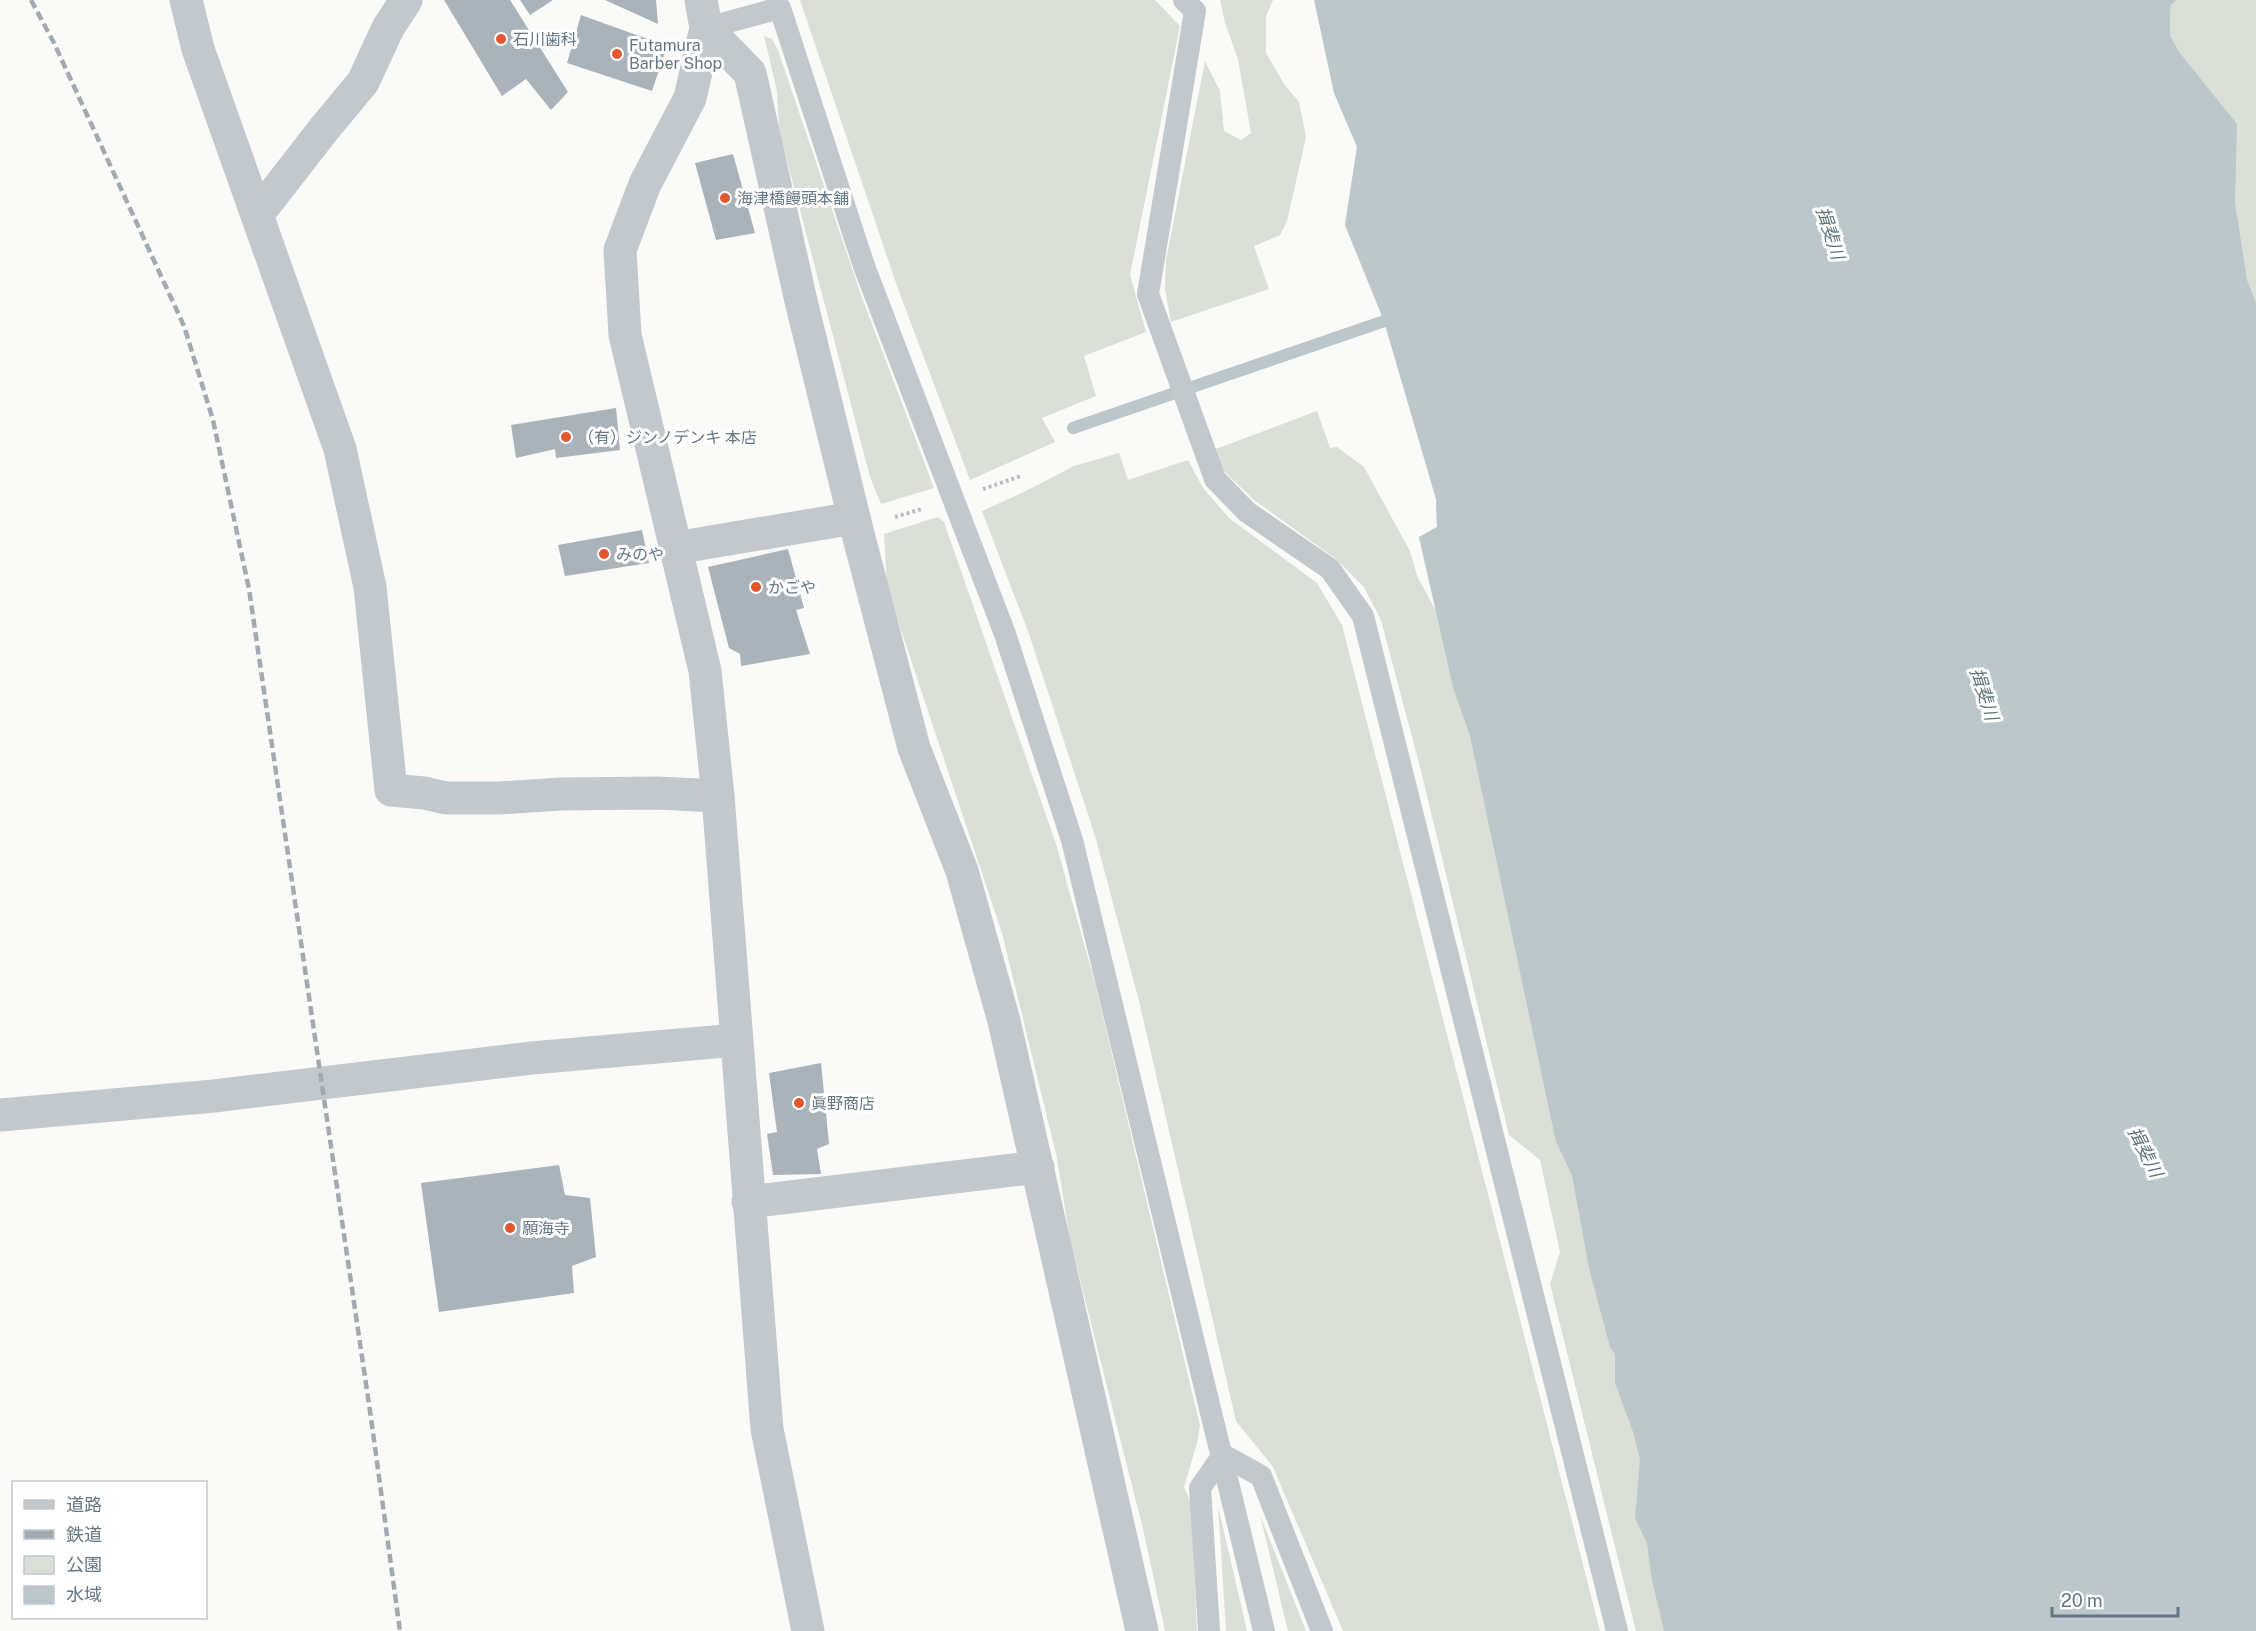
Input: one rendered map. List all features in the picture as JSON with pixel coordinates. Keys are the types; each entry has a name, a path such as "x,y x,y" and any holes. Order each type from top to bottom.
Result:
{"street":[{"path":"186,0 198,49 340,448 370,587 391,790 446,798 597,793 718,796"},
{"path":"258,214 363,82 388,28 406,0"},
{"path":"703,14 750,73 801,301 854,518 914,748 962,871 1004,1022 1142,1631"},
{"path":"703,14 690,98 645,184 620,250 626,335 705,671 718,796 767,1429 808,1631"},
{"path":"675,548 854,518"},
{"path":"0,1115 214,1096 532,1059 736,1040"},
{"path":"748,1202 1038,1167"}],"lane":[{"path":"1184,0 1195,11 1148,294 1215,479 1247,512 1330,569 1363,616 1617,1631"},
{"path":"703,14 780,8 864,266 1005,634 1072,840 1264,1631"},
{"path":"1209,1631 1200,1488 1223,1455"},
{"path":"1223,1455 1261,1476 1322,1631"}],"green space":[{"path":"800,0 1155,0 1180,26 1130,275 1146,332 1084,356 1096,396 1042,418 1055,442 970,480 897,286"},
{"path":"1220,0 1273,0 1266,16 1266,53 1284,84 1299,102 1306,137 1287,221 1280,235 1254,246 1269,289 1171,322 1165,289 1166,260 1205,61 1220,91 1224,131 1241,140 1251,133 1238,59 1225,23"},
{"path":"2120,0 2256,0 2256,417"},
{"path":"764,36 772,39 778,50 861,295 934,488 881,504 870,477 779,130 777,91"},
{"path":"1357,147 1700,1631 1636,1631 1550,1284 1560,1252 1540,1160 1509,1135 1421,771 1381,620 1364,587 1336,559 1254,500 1224,471 1213,450 1317,411 1330,448 1337,447 1364,467 1410,551 1417,576 1436,611 1419,537 1437,527 1436,499 1384,321 1345,225"},
{"path":"1119,453 1128,480 1188,460 1203,488 1229,518 1317,583 1342,625 1600,1631 1343,1631 1273,1467 1236,1421 1139,1001 1096,839 1029,634 982,511 1074,466"},
{"path":"938,517 944,522 1056,844 1095,983 1200,1426 1184,1487 1191,1504 1197,1631 1165,1631 1144,1533 1070,1240 1057,1158 1002,933 887,588 884,534"},
{"path":"1218,1506 1247,1631 1226,1631"},
{"path":"1260,1515 1306,1631 1288,1631"}],"water":[{"name":"揖斐川","path":"1314,0 2176,0 2171,5 2170,36 2179,52 2237,124 2235,203 2247,280 2256,303 2256,1631 1664,1631 1652,1580 1647,1543 1635,1518 1640,1459 1615,1383 1615,1354 1610,1347 1589,1268 1572,1175 1556,1142 1470,736 1453,687 1419,537 1437,527 1436,499 1384,321 1345,225 1357,147 1334,93"}],"building":[{"name":"石川歯科","path":"444,0 510,0 568,92 551,110 526,79 502,96"},
{"path":"520,0 553,0 530,15"},
{"path":"605,0 656,0 658,24"},
{"name":"Futamura Barber Shop","path":"581,15 667,46 652,91 567,63"},
{"name":"海津橋饅頭本舗","path":"733,154 755,233 716,240 695,163"},
{"name":"（有）ジンノデンキ 本店","path":"616,408 620,450 556,458 555,449 516,458 511,425"},
{"name":"みのや","path":"642,530 649,563 565,576 558,545"},
{"name":"かごや","path":"788,549 804,608 796,610 810,654 741,666 740,654 729,648 708,567"},
{"name":"眞野商店","path":"821,1063 829,1144 817,1149 821,1174 773,1175 767,1134 777,1132 769,1073"},
{"name":"願海寺","path":"559,1165 565,1195 590,1198 596,1257 572,1266 574,1293 439,1312 421,1183"}],"waterway":[{"path":"1073,428 1399,316"}],"railway":[{"path":"31,0 54,43 184,326 213,420 249,589 371,1418 400,1631"}],"place":[{"name":"石川歯科","path":"501,39"},
{"name":"Futamura Barber Shop","path":"617,54"},
{"name":"海津橋饅頭本舗","path":"725,198"},
{"name":"（有）ジンノデンキ 本店","path":"566,437"},
{"name":"みのや","path":"604,554"},
{"name":"かごや","path":"756,587"},
{"name":"眞野商店","path":"799,1103"},
{"name":"願海寺","path":"510,1228"}]}
